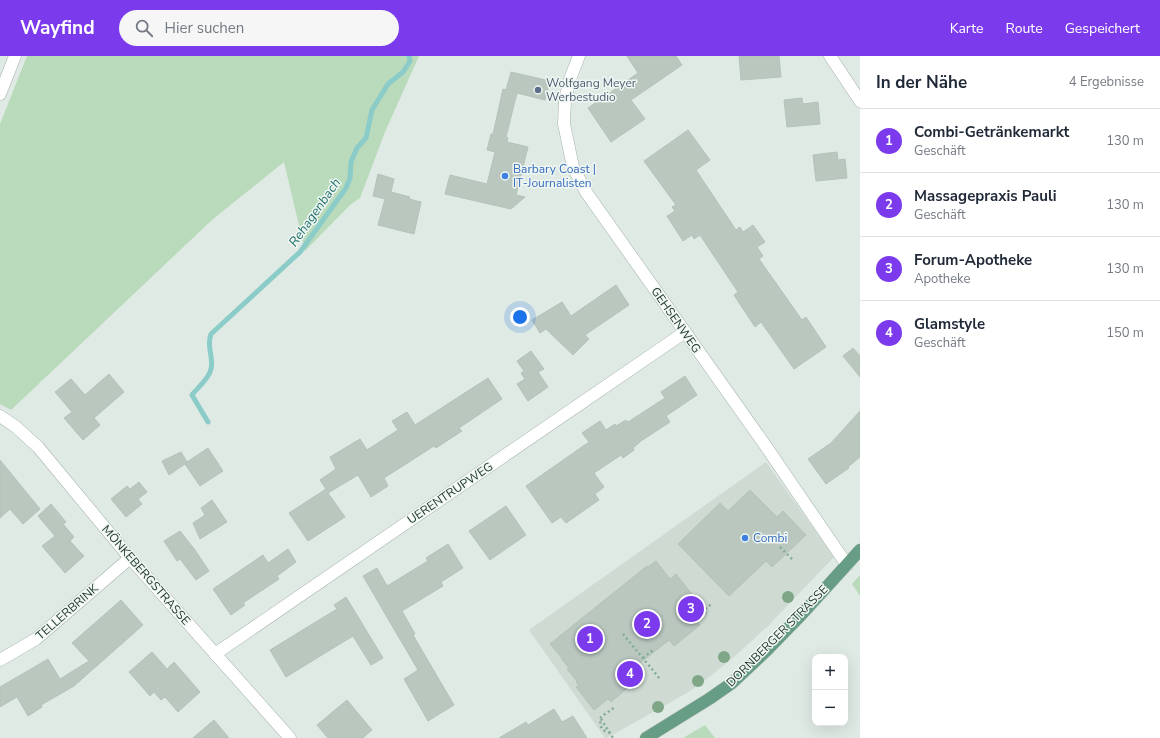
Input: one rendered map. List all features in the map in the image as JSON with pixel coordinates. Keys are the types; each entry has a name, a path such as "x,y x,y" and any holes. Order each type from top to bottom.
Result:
{"main road":[{"name":"DORNBERGER STRASSE","path":"646,738 732,683 802,614 860,550"}],"street":[{"path":"0,94 15,56"},
{"name":"GEHSENWEG","path":"579,56 570,79 565,100 564,124 573,168 586,192 769,451 847,565"},
{"path":"830,56 860,101"},
{"name":"UERENTRUPWEG","path":"215,654 685,332"},
{"name":"MÖNKEBERGSTRASSE","path":"0,416 16,427 38,447 130,558 290,738"},
{"name":"TELLERBRINK","path":"0,660 36,639 130,558"}],"path":[{"path":"780,547 793,560"},
{"path":"704,609 713,603"},
{"path":"623,634 660,679"},
{"path":"643,658 653,650"},
{"path":"613,738 610,734 603,730 600,725 601,717 615,707"}],"shaded area":[{"path":"766,462 834,557 767,627 734,657 703,682 687,693 605,738 529,630"}],"green space":[{"path":"27,56 419,56 385,132 360,198 350,205 305,251 284,162 212,220 11,410 0,404 0,124"},
{"path":"860,575 860,596 852,584"},
{"path":"705,725 715,738 683,738"}],"building":[{"path":"627,56 676,56 682,65 631,100 645,119 611,142 588,108 638,73"},
{"path":"739,56 779,56 781,77 741,80"},
{"path":"511,72 550,81 545,100 517,93 506,137 508,138 507,142 528,147 516,195 525,197 511,209 445,194 450,175 487,184 495,152 487,150 491,134 493,134 503,89 506,90"},
{"path":"802,98 803,104 818,102 820,124 787,127 784,100"},
{"path":"688,130 710,160 696,170 736,230 740,227 743,232 753,225 765,242 757,247 763,256 759,259 802,320 806,317 826,347 794,369 761,322 755,327 734,295 738,292 700,235 694,239 692,235 683,241 667,216 675,211 672,207 676,205 644,161"},
{"path":"837,152 838,160 845,159 847,178 816,181 813,155"},
{"path":"378,174 394,179 391,192 410,197 409,199 421,202 414,234 378,225 385,199 373,196"},
{"path":"616,285 629,305 585,335 589,339 573,355 546,329 540,333 532,320 562,302 571,316"},
{"path":"853,348 860,356 860,377 843,356"},
{"path":"531,351 544,369 538,372 548,387 528,401 517,384 525,379 521,373 524,371 517,361"},
{"path":"109,374 124,392 94,418 100,425 83,440 64,418 72,412 55,392 71,379 85,395"},
{"path":"685,376 697,395 666,416 670,422 641,441 633,448 634,450 623,458 621,455 594,473 604,487 595,494 599,500 566,523 561,517 552,523 526,486 589,442 582,433 600,421 606,430 615,424 616,426 626,420 628,422 665,398 661,392"},
{"path":"488,378 502,399 459,428 462,431 436,448 434,446 384,478 388,486 371,497 358,475 328,493 345,517 308,541 289,513 326,489 320,480 336,469 330,457 360,439 367,450 398,430 392,421 407,412 415,425"},
{"path":"860,411 860,457 848,467 849,468 826,484 808,459 831,443"},
{"path":"208,448 223,471 200,486 185,464 169,475 162,461 181,452 187,462"},
{"path":"0,460 40,509 23,524 10,509 0,518"},
{"path":"139,482 147,492 138,499 142,504 126,517 111,499 127,486 130,489"},
{"path":"750,490 777,517 783,511 806,535 772,567 766,561 729,596 678,544 720,503 728,511"},
{"path":"212,500 227,522 200,539 193,523 205,515 201,508"},
{"path":"51,504 66,522 63,524 74,537 70,541 84,556 65,573 42,546 55,536 38,516"},
{"path":"506,506 526,535 490,560 469,531"},
{"path":"180,531 209,571 196,580 180,559 177,561 164,541"},
{"path":"448,544 463,568 441,582 443,586 402,611 415,634 413,635 454,705 428,721 404,679 418,670 363,576 377,568 387,586 428,561 426,558"},
{"path":"288,549 296,562 277,576 279,579 243,603 245,605 231,615 213,589 263,555 268,563"},
{"path":"656,561 670,579 676,574 707,613 697,621 700,625 674,646 669,640 635,667 642,676 611,702 608,699 594,710 576,687 579,685 567,669 569,668 550,644 647,566 648,567"},
{"path":"346,597 383,658 371,665 353,636 286,677 270,650 337,609 334,605"},
{"path":"121,600 143,625 74,686 41,705 42,707 28,716 17,697 0,707 0,687 48,659 60,679 89,661 72,643"},
{"path":"152,652 167,669 174,662 200,692 178,712 165,697 161,700 154,692 150,696 129,672"},
{"path":"347,700 372,730 363,738 328,738 317,725"},
{"path":"554,709 562,722 573,716 587,738 499,738 526,722 528,725"},
{"path":"214,720 229,738 193,738"}],"waterway":[{"name":"Rehagenbach","path":"208,422 192,395 206,380 210,373 212,365 209,343 211,334 300,252 346,188 350,178 351,162 357,148 366,138 372,110 388,84 403,72 410,61 409,56"}],"place":[{"name":"Wolfgang Meyer Werbestudio","path":"538,90"},
{"name":"Barbary Coast | IT-Journalisten","path":"505,176"},
{"name":"Combi","path":"745,538"},
{"name":"Forum-Apotheke","path":"691,609"},
{"name":"Massagepraxis Pauli","path":"647,624"},
{"name":"Combi-Getränkemarkt","path":"590,639"},
{"name":"Glamstyle","path":"630,674"}]}
